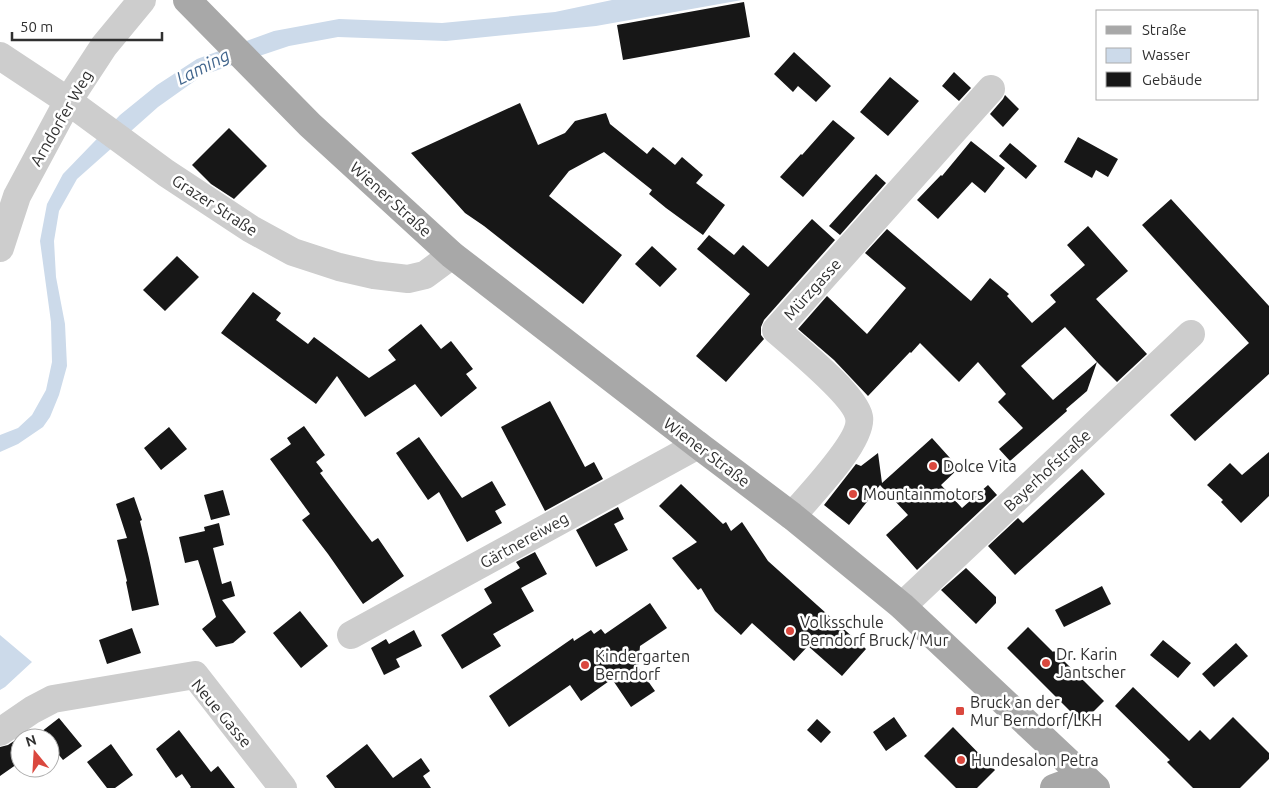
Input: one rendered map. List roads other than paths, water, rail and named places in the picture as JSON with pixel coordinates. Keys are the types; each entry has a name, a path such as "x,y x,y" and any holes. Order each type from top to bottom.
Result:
{"main road":[{"name":"Wiener Straße","path":"192,6 310,125 452,255 698,446 792,516 902,606 1090,782"},
{"path":"1054,788 1090,782"}],"street":[{"name":"Arndorfer Weg","path":"0,248 17,196 68,101 104,46 142,0"},
{"name":"Grazer Straße","path":"0,56 68,101 149,161 251,229 293,252 339,267 374,275 408,279 426,275 452,255"},
{"name":"Mürzgasse","path":"792,516 847,451 859,427 860,418 856,408 842,390 776,330 991,89"},
{"name":"Bayerhofstraße","path":"902,606 1191,334"},
{"name":"Gärtnereiweg","path":"351,635 698,446"},
{"name":"Neue Gasse","path":"0,732 32,710 53,700 194,675 283,788"}],"water":[{"name":"Laming","path":"612,0 742,0 596,26 446,41 338,37 289,46 203,75 158,107 77,179 59,211 54,241 56,277 65,324 67,366 59,395 50,417 43,427 18,444 0,452 0,435 18,428 32,415 46,390 52,362 51,322 40,241 47,204 63,174 120,115 157,85 197,59 274,31 339,19 442,23 555,12"},
{"path":"0,635 32,662 0,690"}],"place":[{"name":"Dolce Vita","path":"933,466"},
{"name":"Mountainmotors","path":"853,494"},
{"name":"Volksschule Berndorf Bruck/ Mur","path":"790,631"},
{"name":"Dr. Karin Jantscher","path":"1046,663"},
{"name":"Kindergarten Berndorf","path":"585,665"},
{"name":"Bruck an der Mur Berndorf/LKH","path":"960,711"},
{"name":"Hundesalon Petra","path":"961,760"}]}
